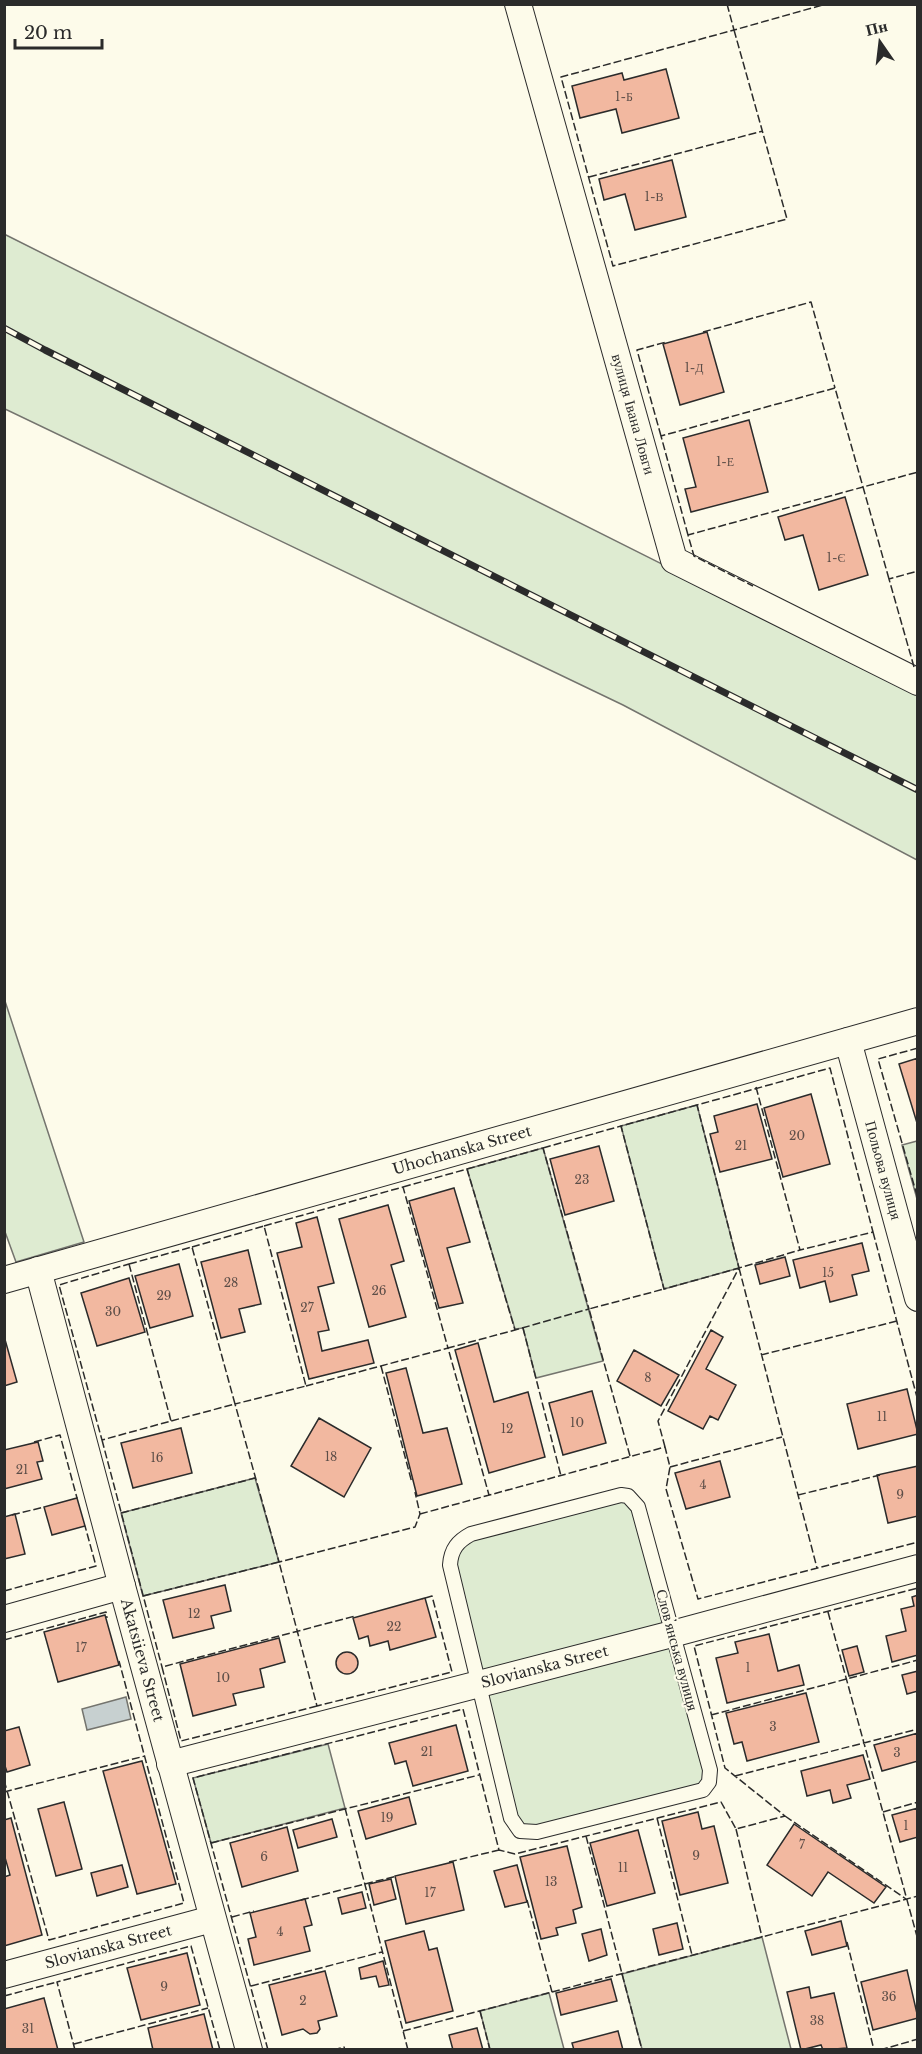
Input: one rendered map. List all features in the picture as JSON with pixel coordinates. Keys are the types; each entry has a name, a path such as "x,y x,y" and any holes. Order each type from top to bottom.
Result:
{"street":[{"name":"вулиця Івана Ловги","path":"518,4 674,560 918,682"},
{"name":"Uhochanska Street","path":"4,1280 918,1021"},
{"name":"Польова вулиця","path":"848,1041 918,1298"},
{"name":"Akatsiieva Street","path":"38,1270 249,2049"},
{"name":"Slovianska Street","path":"170,1764 918,1568"},
{"path":"4,1618 122,1586"},
{"name":"Slovianska Street","path":"4,1975 212,1919"}],"lane":[{"name":"Словʼянська вулиця","path":"613,1496 628,1496 638,1507 710,1770 709,1782 703,1790 537,1832 520,1831 511,1818 478,1684 450,1565 451,1556 459,1540 471,1534 613,1496"}],"green space":[{"path":"4,234 917,692 917,860 623,705 5,409"},
{"path":"4,998 84,1242 16,1262 4,1229"},
{"path":"697,1105 739,1268 664,1289 621,1126"},
{"path":"918,1141 917,1199 902,1145"},
{"path":"543,1148 603,1361 536,1378 523,1328 515,1329 467,1169"},
{"path":"255,1478 279,1562 143,1596 121,1513"},
{"path":"628,1496 709,1782 520,1831 450,1565 459,1540"},
{"path":"328,1744 345,1808 211,1843 193,1778"},
{"path":"762,1937 791,2049 642,2049 622,1974"},
{"path":"549,1993 564,2049 490,2049 480,2011"}],"shaded area":[{"path":"126,1697 131,1719 87,1730 82,1709"}],"building":[{"path":"666,69 679,118 622,133 616,109 580,118 572,86 622,73 624,80"},
{"path":"672,160 686,217 635,230 625,194 604,200 599,179"},
{"path":"707,332 724,392 680,405 663,344"},
{"path":"749,420 768,492 691,512 685,489 696,487 683,438"},
{"path":"845,497 868,575 819,590 803,535 785,540 778,517"},
{"path":"918,1058 918,1123 917,1123 899,1064"},
{"path":"811,1094 830,1164 783,1177 764,1108"},
{"path":"757,1104 772,1159 720,1172 710,1134 718,1132 714,1116"},
{"path":"599,1146 614,1201 565,1215 550,1159"},
{"path":"454,1188 470,1242 447,1248 463,1303 439,1308 409,1201"},
{"path":"388,1205 404,1261 391,1265 406,1317 369,1327 339,1219"},
{"path":"317,1217 334,1283 318,1287 329,1330 318,1332 322,1351 368,1340 374,1363 309,1379 277,1253 302,1247 296,1223"},
{"path":"862,1243 869,1271 852,1275 857,1295 830,1302 825,1281 800,1288 793,1260"},
{"path":"248,1250 261,1304 239,1309 245,1332 221,1338 201,1262"},
{"path":"785,1257 790,1276 760,1284 755,1265"},
{"path":"179,1264 193,1316 150,1328 135,1276"},
{"path":"129,1278 145,1332 97,1346 81,1293"},
{"path":"711,1330 723,1337 706,1369 736,1385 718,1420 710,1416 703,1429 668,1411"},
{"path":"4,1336 17,1382 4,1386"},
{"path":"478,1343 494,1402 528,1392 545,1457 489,1473 455,1350"},
{"path":"634,1350 679,1375 661,1406 617,1381"},
{"path":"406,1368 423,1433 447,1428 462,1484 417,1496 386,1373"},
{"path":"907,1389 918,1434 858,1449 847,1404"},
{"path":"592,1391 606,1443 563,1455 549,1403"},
{"path":"319,1418 371,1448 344,1497 291,1466"},
{"path":"181,1428 192,1473 133,1488 121,1443"},
{"path":"38,1442 43,1461 37,1462 42,1479 4,1489 4,1450"},
{"path":"720,1461 730,1497 686,1509 675,1473"},
{"path":"918,1466 918,1516 888,1523 877,1475"},
{"path":"77,1498 85,1526 52,1535 44,1507"},
{"path":"15,1514 25,1554 4,1559 4,1517"},
{"path":"225,1585 231,1611 211,1616 214,1628 173,1638 163,1600"},
{"path":"918,1595 918,1655 892,1662 886,1636 906,1631 901,1609 914,1606 912,1597"},
{"path":"425,1598 436,1637 390,1650 388,1641 370,1646 368,1636 359,1639 353,1618"},
{"path":"105,1615 119,1665 58,1682 44,1632"},
{"path":"769,1634 778,1671 799,1665 804,1685 727,1703 716,1658 738,1653 735,1642"},
{"path":"279,1638 285,1662 260,1669 264,1687 233,1694 236,1705 193,1716 180,1664"},
{"path":"857,1646 864,1672 849,1676 842,1650"},
{"path":"343,1652 351,1652 358,1659 358,1667 351,1674 343,1674 336,1667 336,1659"},
{"path":"918,1671 918,1691 907,1694 902,1675"},
{"path":"806,1693 819,1742 747,1761 742,1742 734,1744 726,1713"},
{"path":"456,1725 468,1771 413,1786 406,1761 395,1764 389,1743"},
{"path":"19,1727 30,1765 7,1772 4,1763 4,1731"},
{"path":"918,1733 918,1761 882,1771 874,1745"},
{"path":"863,1755 870,1779 847,1785 851,1798 833,1803 830,1790 807,1796 801,1771"},
{"path":"142,1761 176,1884 137,1894 103,1771"},
{"path":"409,1797 416,1824 366,1839 358,1811"},
{"path":"64,1802 82,1869 56,1876 38,1809"},
{"path":"918,1808 918,1837 900,1842 892,1815"},
{"path":"698,1812 702,1829 714,1826 728,1883 680,1895 662,1821"},
{"path":"11,1818 42,1935 4,1946 4,1877 10,1875 4,1854 4,1820"},
{"path":"332,1819 337,1837 298,1848 293,1830"},
{"path":"794,1824 886,1887 874,1903 828,1872 812,1896 767,1865"},
{"path":"287,1827 298,1871 242,1887 230,1843"},
{"path":"638,1830 655,1893 607,1906 590,1843"},
{"path":"567,1846 582,1907 573,1910 576,1923 556,1928 558,1935 541,1939 520,1857"},
{"path":"453,1862 464,1910 406,1924 395,1876"},
{"path":"122,1865 128,1887 97,1896 91,1873"},
{"path":"517,1865 527,1902 505,1907 494,1871"},
{"path":"391,1879 396,1899 374,1905 369,1884"},
{"path":"362,1892 366,1908 342,1914 338,1898"},
{"path":"305,1899 312,1925 304,1927 310,1951 254,1965 248,1939 256,1937 250,1913"},
{"path":"841,1921 847,1946 812,1955 805,1931"},
{"path":"677,1923 683,1949 659,1955 653,1929"},
{"path":"601,1929 607,1955 589,1961 582,1934"},
{"path":"424,1931 429,1950 437,1948 453,2011 406,2023 385,1941"},
{"path":"187,1953 200,2005 141,2020 127,1968"},
{"path":"383,1961 389,1985 379,1987 376,1976 361,1979 359,1968"},
{"path":"907,1970 918,2018 873,2030 861,1982"},
{"path":"325,1971 337,2016 318,2021 320,2029 317,2033 310,2034 303,2029 282,2035 269,1985"},
{"path":"611,1979 617,2001 561,2015 556,1993"},
{"path":"809,1987 811,1998 834,1993 847,2048 823,2050 821,2045 801,2050 787,1992"},
{"path":"44,1998 58,2050 4,2050 4,2009"},
{"path":"204,2014 213,2050 153,2050 148,2028"},
{"path":"477,2028 483,2050 453,2050 449,2035"},
{"path":"618,2031 623,2050 574,2050 572,2043"}],"railway":[{"path":"4,328 918,790"}],"fence":[{"path":"727,4 734,30 826,4"},
{"path":"734,30 787,219 613,266 561,77 734,30"},
{"path":"589,177 763,131"},
{"path":"703,332 811,302 835,388"},
{"path":"661,436 637,350 666,342"},
{"path":"688,535 661,436 835,388 863,487 688,535 694,556 753,586"},
{"path":"889,579 863,487 918,472"},
{"path":"914,667 889,579 918,571"},
{"path":"918,1048 878,1059 918,1199"},
{"path":"756,1087 800,1250 873,1232 830,1068 697,1105 739,1268 800,1250"},
{"path":"697,1105 621,1126 664,1289 739,1268"},
{"path":"543,1148 621,1126"},
{"path":"467,1169 543,1148 589,1309 515,1330"},
{"path":"403,1187 467,1169 515,1330 448,1348 489,1495"},
{"path":"264,1226 403,1187 448,1348 306,1386"},
{"path":"192,1247 264,1226 306,1386 235,1404 279,1562 415,1527 420,1514 415,1492"},
{"path":"873,1232 918,1401"},
{"path":"129,1264 192,1247 235,1404 171,1421"},
{"path":"129,1264 171,1421 102,1440 59,1285 129,1264"},
{"path":"739,1268 817,1568"},
{"path":"665,1447 658,1421 739,1268"},
{"path":"630,1456 589,1309 664,1289"},
{"path":"761,1355 897,1321"},
{"path":"523,1328 561,1476"},
{"path":"381,1366 412,1483"},
{"path":"34,1442 60,1435 77,1498"},
{"path":"670,1467 782,1437"},
{"path":"102,1440 162,1667"},
{"path":"420,1514 665,1447 670,1467 666,1489 698,1599 918,1542"},
{"path":"798,1495 880,1475"},
{"path":"121,1513 255,1478"},
{"path":"12,1515 44,1507"},
{"path":"4,1591 96,1566 85,1526"},
{"path":"143,1596 279,1562 317,1706 452,1672 432,1596 422,1599"},
{"path":"268,2050 193,1778 463,1709 499,1850 515,1854 721,1802 736,1829 785,1816 725,1768 694,1646 918,1588"},
{"path":"4,1640 106,1612 107,1618"},
{"path":"828,1612 918,1940"},
{"path":"317,1706 181,1741 162,1667 355,1616"},
{"path":"711,1715 918,1660"},
{"path":"4,1780 49,1940 184,1903 119,1661"},
{"path":"735,1776 918,1729"},
{"path":"4,1792 145,1756"},
{"path":"211,1843 479,1775"},
{"path":"883,1812 918,1802"},
{"path":"345,1808 408,2050"},
{"path":"785,1816 906,1899"},
{"path":"657,1818 692,1955"},
{"path":"736,1829 762,1937"},
{"path":"586,1836 642,2050"},
{"path":"449,1862 499,1850"},
{"path":"301,1900 397,1876"},
{"path":"403,2031 918,1896"},
{"path":"527,1900 552,1992"},
{"path":"232,1917 254,1911"},
{"path":"847,1942 874,2050"},
{"path":"75,2050 57,1982 191,1946 220,2050"},
{"path":"251,1986 382,1952"},
{"path":"4,1996 57,1982"},
{"path":"74,2044 208,2008"},
{"path":"480,2011 490,2050"},
{"path":"880,2050 918,2039"},
{"path":"333,2050 344,2047 345,2050"}]}
